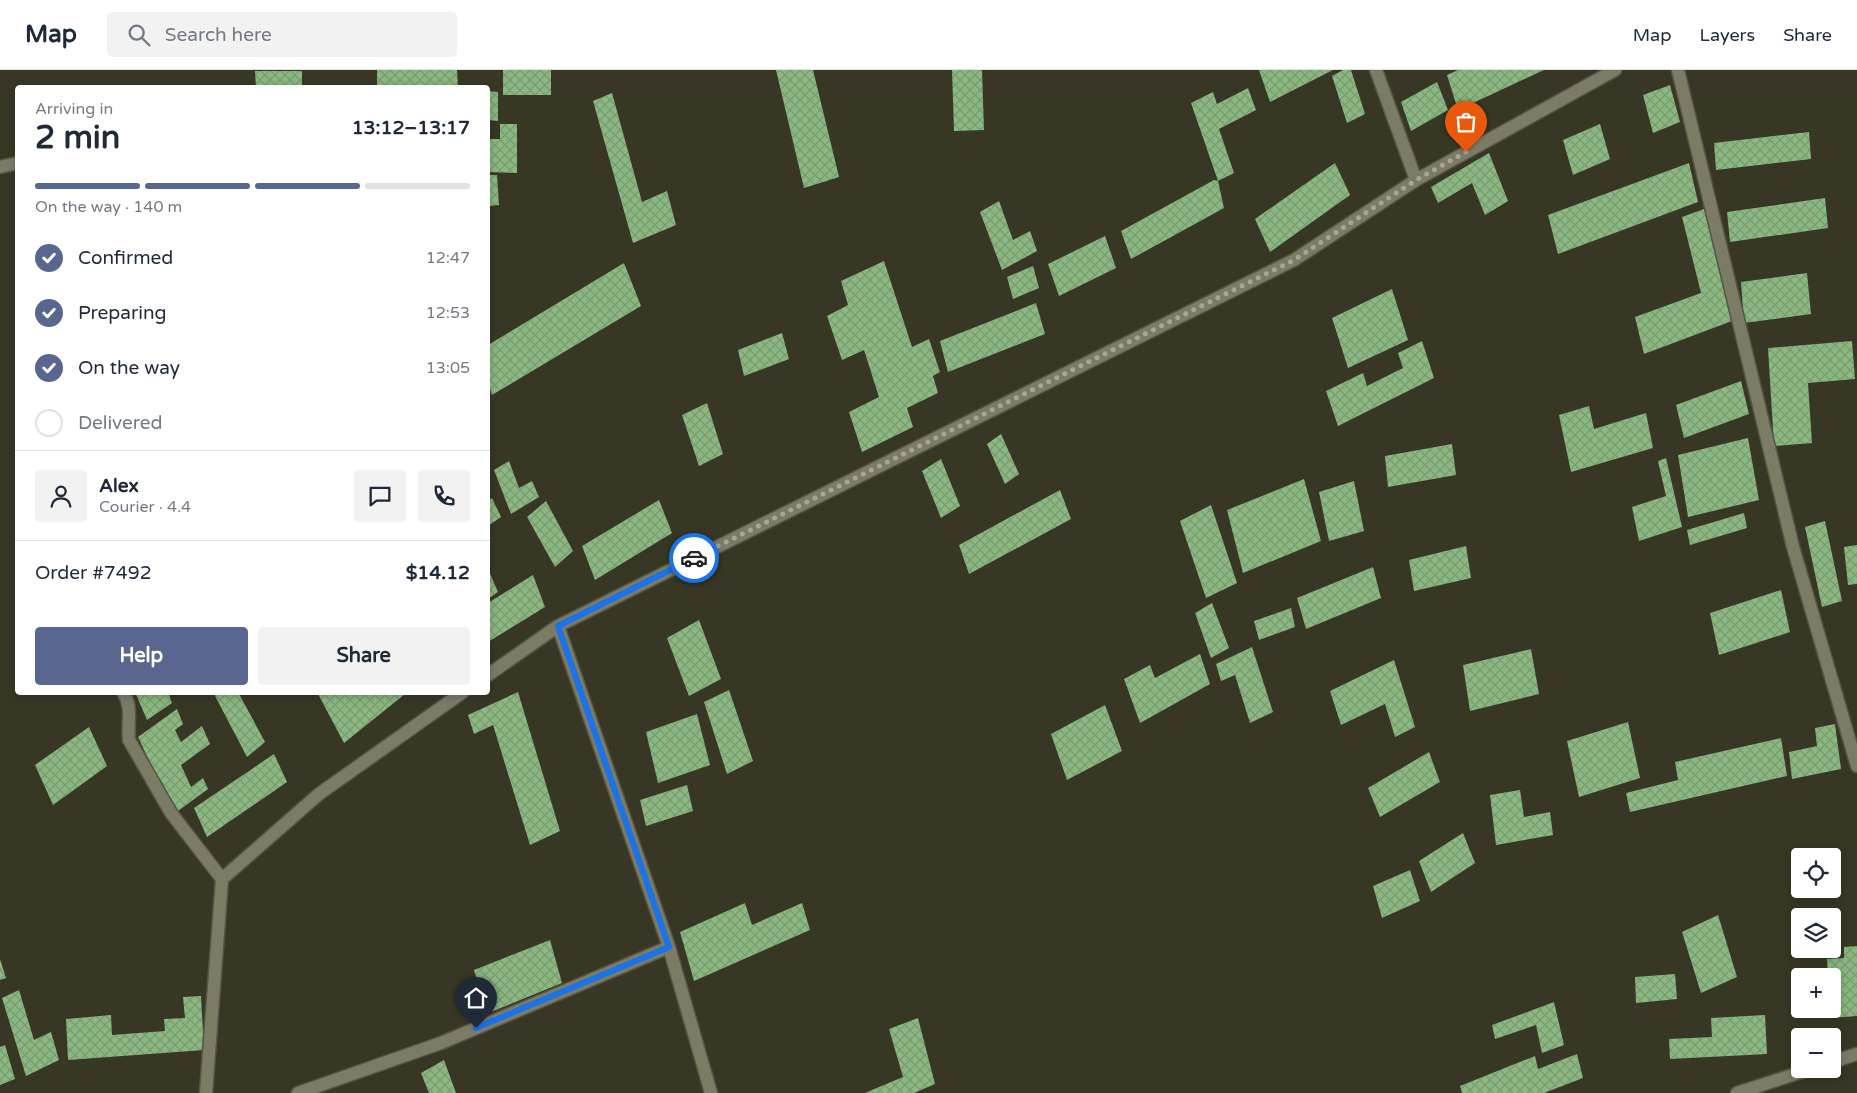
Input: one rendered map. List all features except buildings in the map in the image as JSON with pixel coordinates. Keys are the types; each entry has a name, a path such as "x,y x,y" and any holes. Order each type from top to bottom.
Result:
{"street":[{"path":"1376,70 1416,180"},
{"path":"490,674 558,626 1294,260 1416,180 1615,70"},
{"path":"1678,70 1793,547 1857,766"},
{"path":"0,167 15,164"},
{"path":"558,626 669,947 710,1093"},
{"path":"125,695 130,707 129,740 172,813 222,879 206,1093"},
{"path":"222,879 319,794 459,695"},
{"path":"298,1093 441,1043 669,947"},
{"path":"1841,1059 1857,1054"},
{"path":"1737,1093 1791,1075"}],"way so far":[{"path":"694,558 1294,260 1416,180 1466,152"}],"route":[{"path":"476,1028 669,947 558,626 694,558"}]}
